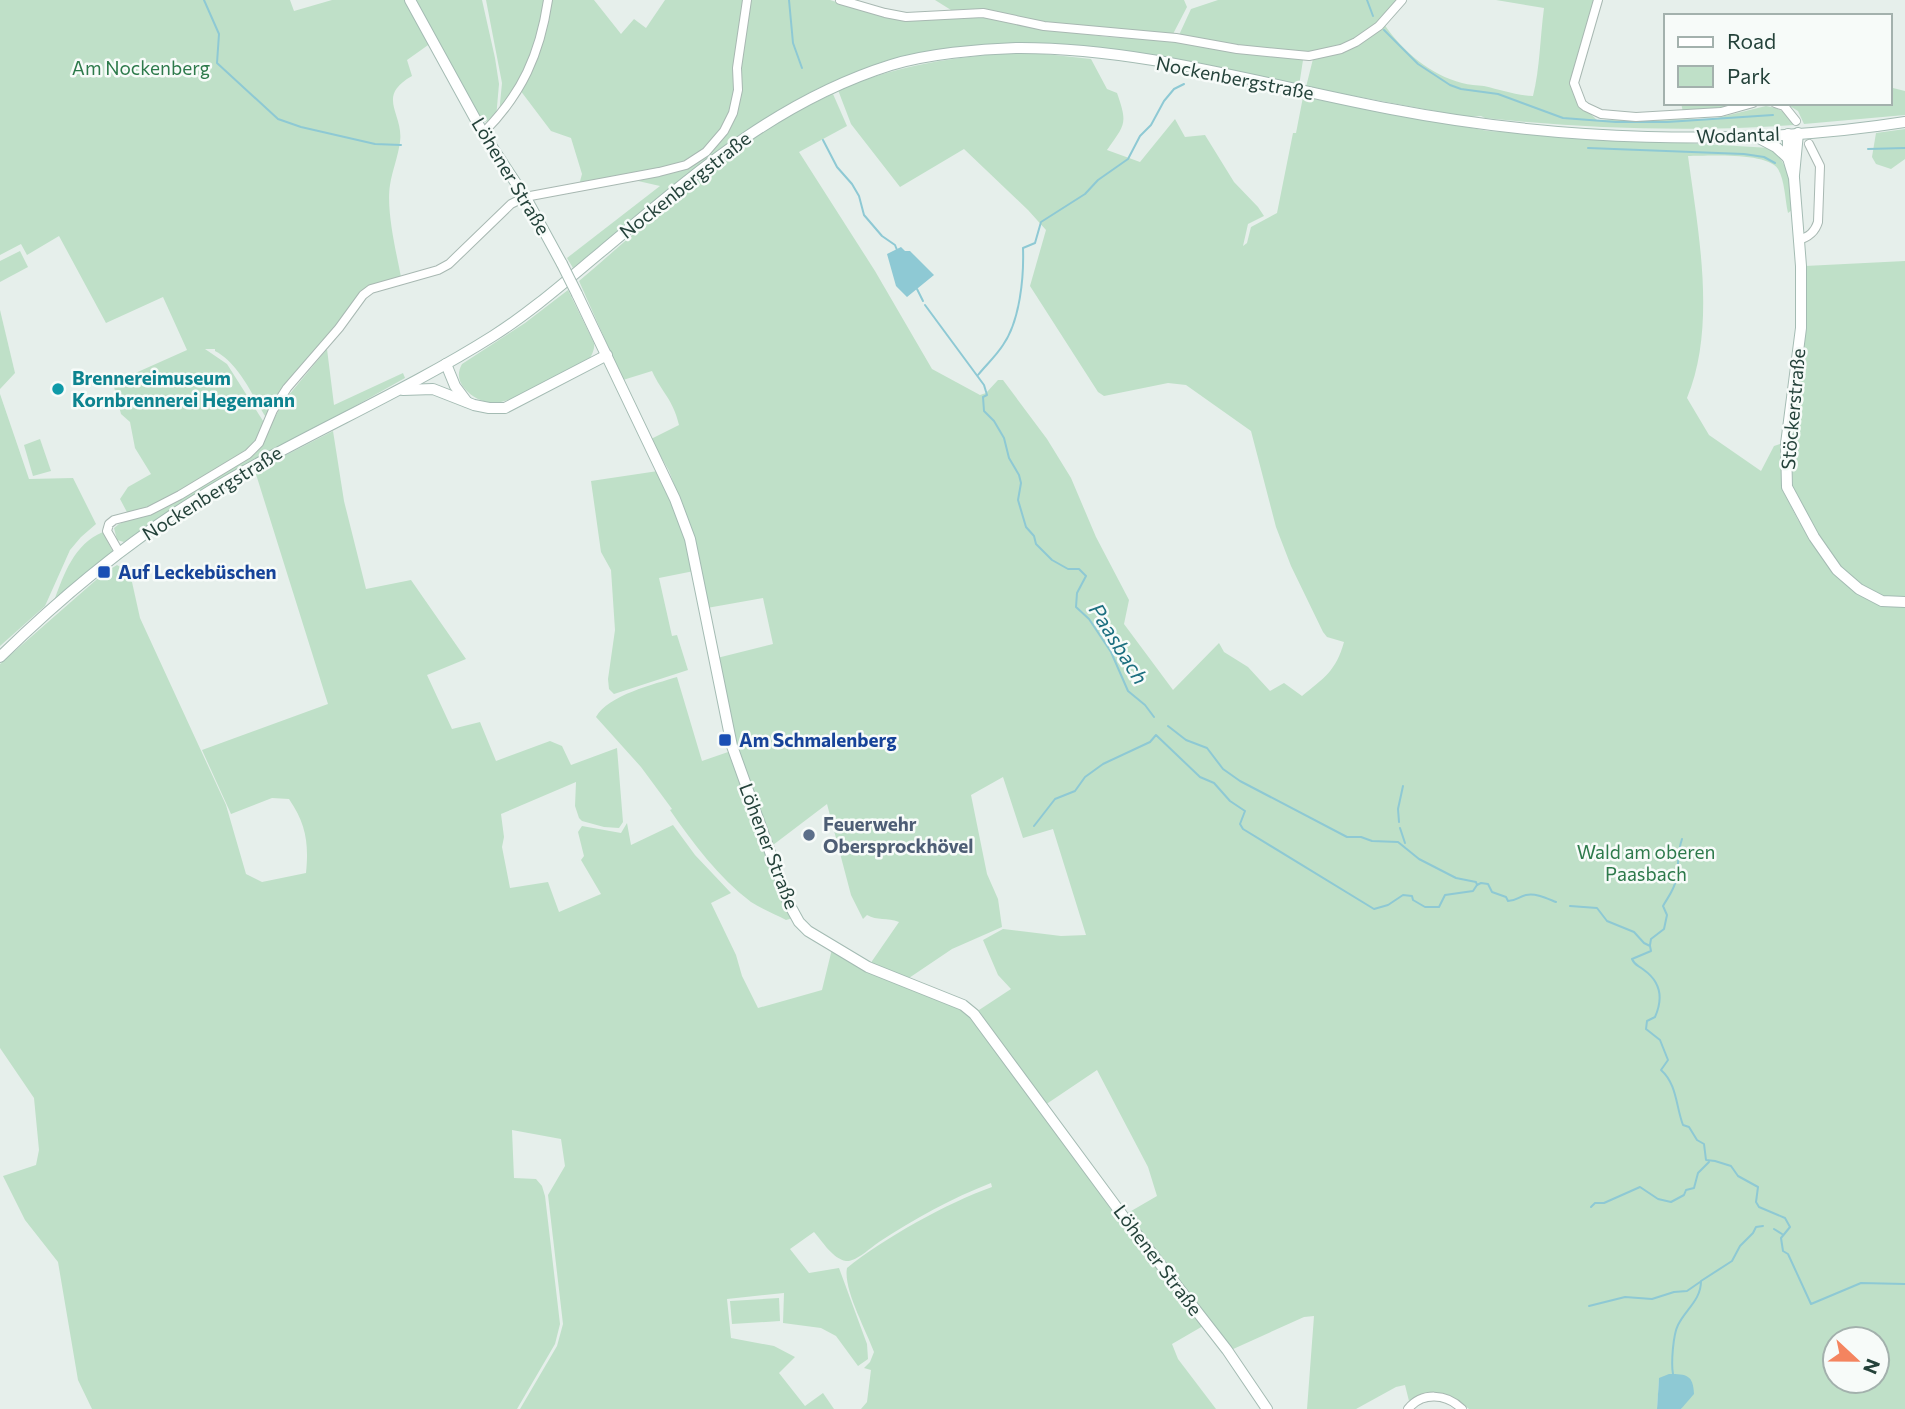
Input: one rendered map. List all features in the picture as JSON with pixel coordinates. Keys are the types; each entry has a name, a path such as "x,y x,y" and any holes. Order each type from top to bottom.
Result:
{"street":[{"name":"Löhener Straße","path":"410,0 483,133 525,197 562,264 675,499 690,540 732,746 788,902 797,919 808,931 868,967 963,1005 974,1014 1143,1242 1227,1350 1267,1409"},
{"path":"483,133 508,106 533,60 543,32 548,0"},
{"name":"Nockenbergstraße","path":"119,552 107,531 109,524 114,520 149,511 248,454 259,443 273,410 287,388 339,328 363,295 378,286 438,270 449,264 511,204 525,197 659,172 686,165 706,152 724,131 733,113 738,90 737,68 747,0"},
{"name":"Nockenbergstraße","path":"841,0 906,17 983,13 1044,26 1176,38 1237,49 1309,56 1341,49 1370,33 1402,0"},
{"path":"1598,0 1574,83 1582,104 1586,107 1601,114 1636,117 1721,112 1746,105"},
{"name":"Nockenbergstraße","path":"0,657 119,552 195,499 441,368 521,317 723,151 793,107 840,84 896,63 959,53 1017,48 1070,51 1182,67 1427,116 1571,132"},
{"path":"1781,105 1796,121"},
{"name":"Wodantal","path":"1571,132 1647,136 1752,135 1905,122"},
{"name":"Stöckerstraße","path":"1793,133 1788,158 1794,178"},
{"name":"Stöckerstraße","path":"1793,133 1801,266 1801,328 1786,444 1787,487 1814,537 1837,570 1859,589 1882,601 1905,602"},
{"path":"1752,135 1776,147 1788,158"},
{"path":"1798,240 1809,236 1816,229 1818,222 1820,166 1809,144"},
{"path":"397,391 425,388 447,393 456,399 482,407 505,408 607,355"},
{"path":"441,368 447,393"},
{"path":"441,368 467,402"},
{"path":"1408,1409 1418,1399 1431,1395 1457,1404 1462,1409"}],"green space":[{"name":"Am Nockenberg","path":"0,0 290,0 294,11 332,0 407,0 431,43 407,60 412,76 401,84 393,98 400,142 390,185 389,206 401,277 371,287 267,419 245,381 224,356 215,349 205,349 227,364 265,424 256,442 246,453 155,505 128,514 120,499 128,487 151,474 135,448 130,422 121,414 113,383 187,350 163,297 106,323 59,236 27,255 21,244 0,255"},
{"path":"412,0 482,0 499,84 496,118 482,123"},
{"path":"486,0 547,0 531,62 499,114 502,83"},
{"path":"551,0 594,0 621,34 634,19 646,28 665,0 744,0 735,92 718,134 704,151 677,165 579,185 582,174 571,138 551,131 520,90"},
{"path":"749,0 830,0 879,15 987,17 1053,30 1108,37 1175,40 1303,60 1299,86 1001,44 940,49 895,59 837,80 756,124 681,179 573,268 567,258 660,186 638,181 686,168 710,151 729,130 741,94 740,69"},
{"path":"935,0 1184,0 1187,7 1173,34 1057,25 983,9 951,10"},
{"path":"1218,0 1398,0 1364,35 1344,45 1321,50 1273,51 1179,35 1191,9"},
{"path":"1496,0 1596,0 1573,83 1582,106 1597,120 1713,119 1766,106 1787,114 1794,125 1678,129 1524,122 1481,116 1467,117 1306,87 1313,59 1352,47 1384,24 1408,52 1439,74 1465,84 1533,96 1544,8"},
{"name":"Wald am oberen Paasbach","path":"1000,54 1045,54 1091,59 1107,89 1117,93 1123,111 1121,129 1107,150 1140,162 1175,119 1185,137 1205,135 1234,182 1264,216 1248,224 1243,246 1247,243 1251,227 1277,213 1303,97 1488,131 1770,148 1777,155 1786,169 1790,184 1792,210 1788,213 1782,179 1778,169 1772,164 1750,157 1688,156 1700,246 1703,309 1696,370 1687,398 1709,435 1761,471 1774,446 1780,444 1783,491 1798,520 1835,571 1857,592 1905,607 1905,1409 1681,1409 1684,1404 1659,1379 1657,1409 1469,1409 1454,1398 1440,1394 1425,1395 1409,1401 1405,1385 1396,1387 1356,1409 1307,1409 1314,1316 1304,1317 1231,1350 1126,1214 1157,1196 1148,1167 1097,1070 1045,1105 976,1012 1011,989 998,975 983,940 1003,929 1061,936 1086,935 1053,829 1023,838 1003,777 971,795 987,874 998,899 1002,927 952,949 906,980 870,964 899,922 867,915 863,919 851,895 827,804 773,845 736,748 717,658 773,644 763,598 707,608 678,495 669,471 651,439 679,425 674,409 652,371 623,380 579,281 732,153 798,111 833,94 847,126 799,152 875,271 932,369 980,395 986,393 998,380 1003,380 1047,439 1071,478 1096,537 1129,600 1124,624 1173,690 1219,643 1224,652 1248,667 1270,691 1284,683 1302,696 1333,667 1344,642 1327,637 1323,632 1291,566 1276,527 1251,431 1186,385 1168,383 1104,396 1098,392 1030,286 1046,230 1028,210 964,149 900,187 851,124 838,90 897,70 938,61"},
{"path":"1891,88 1905,91 1905,115 1804,124 1798,111 1788,105 1891,105"},
{"path":"1681,105 1738,105 1732,107 1683,112"},
{"path":"1905,129 1905,159 1891,169 1876,164 1872,157 1876,133"},
{"path":"20,251 28,267 0,282 0,261"},
{"path":"1905,261 1905,598 1883,597 1861,586 1841,569 1808,520 1793,489 1791,444 1805,335 1805,266"},
{"path":"568,290 594,343 593,353 588,360 540,387 512,399 485,402 468,392 459,377 462,364 525,323"},
{"path":"0,310 15,373 0,389"},
{"path":"327,349 334,405 403,373 405,378 179,505 124,542 117,540 114,528 119,524 173,502 248,459 258,449 283,402"},
{"path":"0,394 29,479 73,478 96,524 70,550 45,606 0,646"},
{"path":"333,431 344,501 366,589 411,580 466,659 427,675 452,729 480,722 496,761 550,741 562,746 571,765 617,748 623,822 619,828 604,827 579,818 575,806 576,782 501,814 504,837 502,847 510,888 548,882 559,912 601,894 581,860 584,856 578,832 582,826 621,833 627,823 631,845 673,825 695,855 731,893 711,903 758,1008 822,990 832,949 960,1007 972,1016 1203,1326 1172,1344 1178,1359 1216,1409 861,1409 867,1402 871,1370 864,1368 874,1352 848,1287 847,1268 897,1233 956,1202 992,1187 991,1183 920,1217 850,1261 837,1257 814,1232 790,1249 809,1273 839,1268 867,1344 868,1359 858,1366 836,1336 821,1328 783,1323 784,1293 727,1299 731,1338 774,1346 795,1357 779,1373 805,1406 823,1393 834,1409 520,1409 557,1346 563,1324 548,1195 565,1166 561,1139 512,1130 514,1178 536,1179 545,1196 560,1324 555,1344 517,1409 92,1409 78,1380 58,1262 25,1220 3,1176 36,1165 39,1150 34,1098 0,1048 0,664 104,573 117,565 122,568 132,582 140,618 226,805 246,874 262,882 306,873 305,834 289,799 272,798 231,814 202,750 328,704 255,471"},
{"path":"40,439 51,471 33,476 24,445"},
{"path":"658,471 687,541 694,571 659,578 672,636 677,635 688,670 614,694 609,689 608,679 615,630 611,570 601,552 591,481"},
{"path":"103,532 113,552 54,601 66,570 77,552 93,537"},
{"path":"677,677 702,761 731,751 793,918 786,920 755,905 728,882 688,835 641,767 596,717 602,709 621,697"},
{"path":"779,1298 780,1321 732,1324 730,1301"}],"water":[{"path":"901,247 910,251 934,275 907,297 896,286 887,254"},
{"path":"1669,1374 1688,1377 1694,1394 1681,1409 1657,1409 1659,1378"}],"waterway":[{"path":"204,0 219,34 217,63 278,119 375,144 401,145"},
{"name":"Paasbach","path":"789,0 793,43 802,68"},
{"path":"1367,0 1373,16"},
{"path":"1384,30 1418,64 1450,85 1498,94 1563,118 1667,122 1773,115"},
{"path":"978,375 1009,335 1020,298 1023,248 1035,243 1041,222 1085,194 1098,180 1128,159 1164,101 1174,89 1184,84"},
{"name":"Paasbach","path":"823,140 837,167 859,196 864,215 897,250"},
{"path":"1588,148 1744,154 1764,157 1775,163"},
{"path":"1868,149 1905,148"},
{"name":"Paasbach","path":"917,289 923,301"},
{"name":"Paasbach","path":"925,305 984,385 987,395 983,397 984,411 1004,438 1009,458 1019,475 1021,483 1018,500 1026,527 1034,536 1036,544 1052,560 1068,569 1079,569 1086,576 1077,593 1076,607 1089,619 1111,652 1128,691 1145,705 1154,717"},
{"name":"Paasbach","path":"1168,726 1186,740 1207,748 1223,769 1240,781 1347,837 1398,842 1419,859 1456,878 1476,882 1477,885 1488,884 1492,892 1506,897 1508,901 1530,895 1556,902"},
{"path":"1034,826 1055,799 1075,791 1085,777 1103,764 1150,742 1156,735 1200,777 1214,783 1230,801 1245,811 1240,824 1243,829 1374,909 1388,905 1403,895 1412,896 1413,900 1425,907 1439,907 1445,895 1473,891 1477,885"},
{"path":"1399,822 1398,809 1403,786"},
{"path":"1400,828 1405,843"},
{"path":"1650,945 1651,939 1664,929 1667,915 1663,906 1675,884 1682,839"},
{"name":"Paasbach","path":"1570,906 1597,908 1607,921 1634,932 1650,946 1651,951 1632,959 1658,986 1658,1010 1655,1017 1647,1021 1646,1029 1660,1040 1668,1060 1661,1070 1673,1089 1683,1125 1689,1127 1697,1140 1704,1144 1706,1160 1731,1166 1738,1176 1758,1187 1756,1202 1759,1207 1785,1218 1790,1227 1781,1238 1783,1251 1788,1254 1811,1304 1861,1283 1905,1284"},
{"path":"1591,1207 1595,1203 1604,1203 1640,1187 1658,1199 1671,1202 1684,1195 1686,1190 1694,1188 1698,1173 1709,1162"},
{"path":"1673,1374 1676,1330 1696,1299 1701,1281 1732,1261 1740,1246 1756,1227 1763,1226"},
{"path":"1774,1229 1782,1234"},
{"path":"1589,1306 1625,1297 1652,1299 1687,1291 1700,1282"}],"place":[{"name":"Brennereimuseum Kornbrennerei Hegemann","path":"58,389"},
{"name":"Auf Leckebüschen","path":"104,572"},
{"name":"Am Schmalenberg","path":"725,740"},
{"name":"Feuerwehr Obersprockhövel","path":"809,835"}]}
